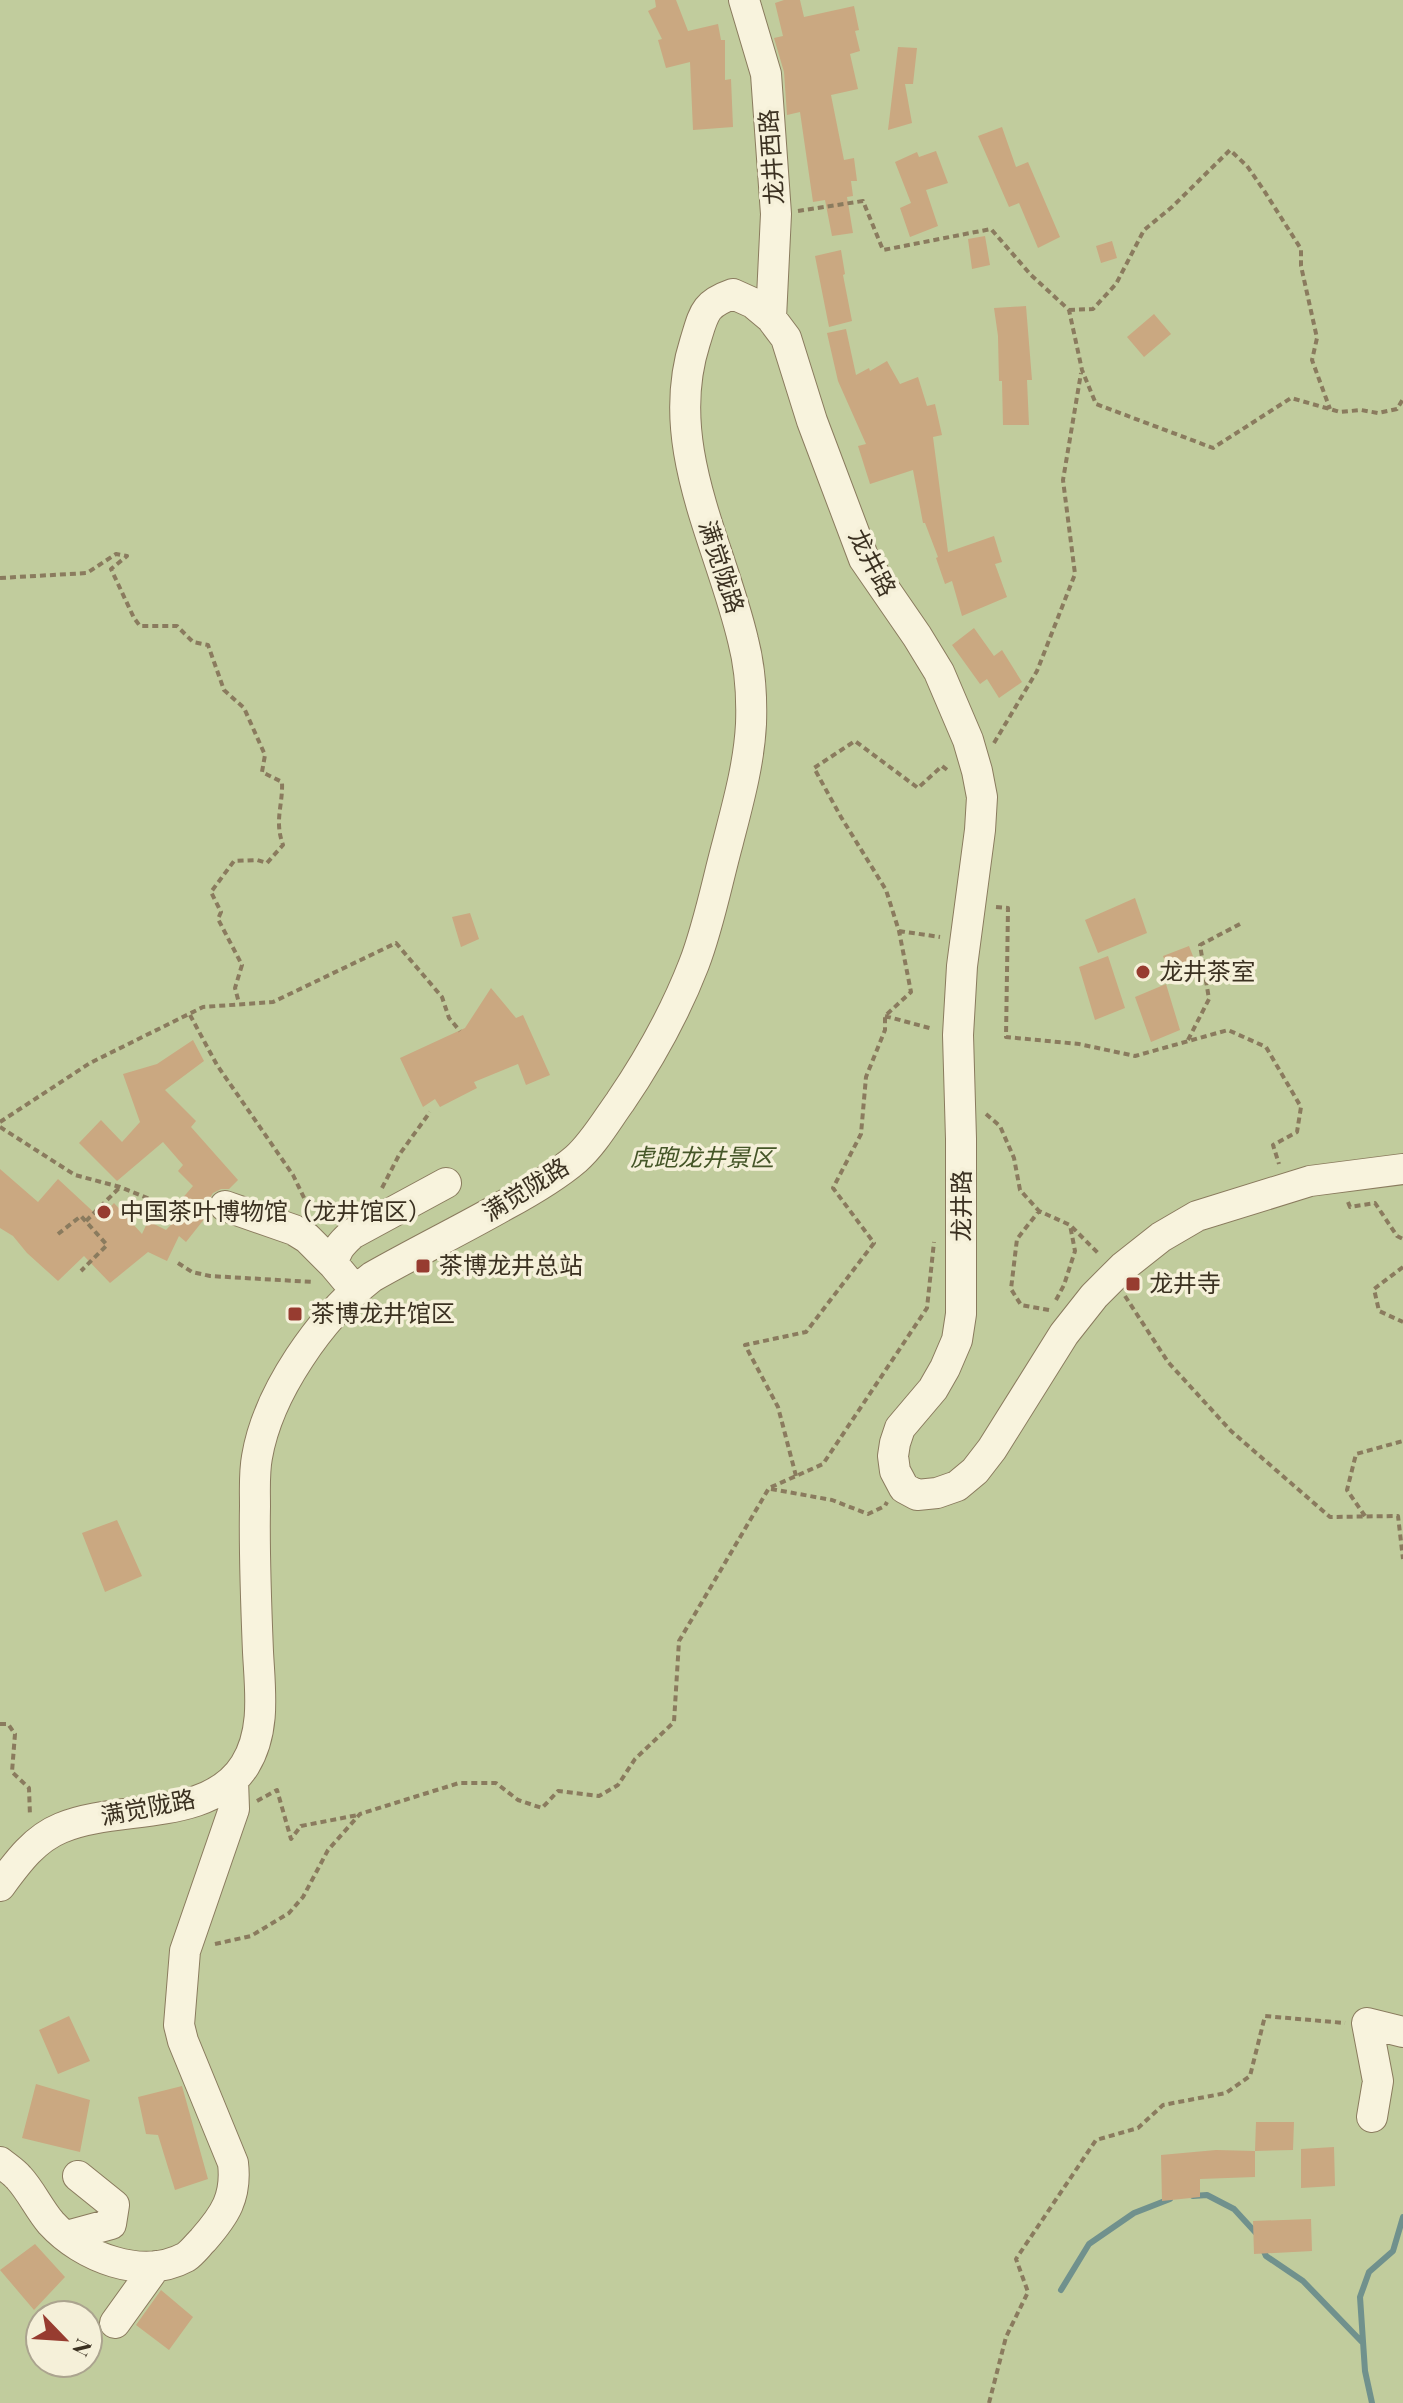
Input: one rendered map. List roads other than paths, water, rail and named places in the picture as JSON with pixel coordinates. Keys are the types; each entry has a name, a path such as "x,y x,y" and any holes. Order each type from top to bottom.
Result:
{"street":[{"name":"龙井西路","path":"744,0 766,74 776,214 771,318"},
{"name":"满觉陇路","path":"0,1886 28,1849 59,1828 80,1821 234,1792 256,1741 261,1711 254,1555 256,1458 280,1391 319,1328 355,1290 372,1277 529,1192 577,1158 643,1069 671,1017 695,962 738,804 748,759 751,723 750,682 744,642 693,477 684,395 701,321 713,301 733,294 753,303 771,318"},
{"name":"龙井路","path":"771,318 786,338 812,421 864,559 939,672 968,740 979,784 978,848 964,940 958,1035 961,1314 957,1340 945,1368 933,1389 900,1428 893,1456 895,1471 904,1488 917,1495 937,1493 957,1486 975,1471 1064,1334 1094,1296 1161,1237 1197,1216 1310,1181 1403,1169"},
{"path":"334,1265 334,1256 352,1234 446,1183"},
{"path":"225,1206 294,1230 307,1238 355,1290"},
{"path":"0,2162 18,2176 52,2223 78,2246 123,2264 146,2268 188,2256 212,2229 229,2203 235,2183 233,2163 179,2025 185,1951 234,1809 234,1792"},
{"path":"1372,2117 1378,2081 1367,2023 1400,2031"},
{"path":"67,2236 111,2224 114,2205 78,2176"},
{"path":"115,2323 156,2266"}],"waterway":[{"path":"1193,2196 1207,2195 1234,2209 1256,2233"},
{"path":"1061,2290 1089,2244 1134,2213 1170,2199"},
{"path":"1372,2403 1365,2371 1360,2297 1369,2272 1393,2251 1403,2217"},
{"path":"1262,2247 1266,2256 1303,2281 1362,2342"}],"place":[{"name":"龙井茶室","path":"1143,972"},
{"name":"中国茶叶博物馆（龙井馆区）","path":"104,1212"},
{"name":"茶博龙井总站","path":"423,1266"},
{"name":"龙井寺","path":"1133,1284"},
{"name":"茶博龙井馆区","path":"295,1314"}],"park label":[{"name":"虎跑龙井景区","path":"702,1158"}]}
